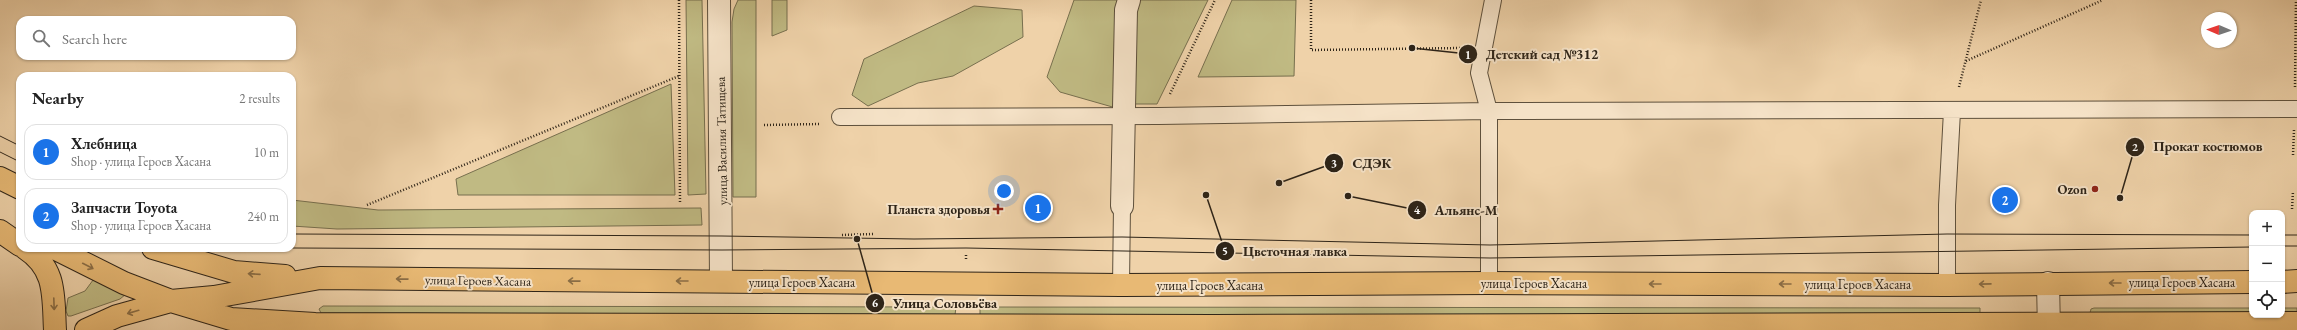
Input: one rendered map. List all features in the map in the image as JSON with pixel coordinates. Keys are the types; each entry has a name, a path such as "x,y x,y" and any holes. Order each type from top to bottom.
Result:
{"main road":[{"path":"0,178 16,186"},
{"path":"0,225 16,231"},
{"path":"0,231 16,242"},
{"path":"29,252 45,266 53,285 55,330"},
{"path":"62,252 124,283 171,301 231,319 315,324 721,328 1214,328 2049,327 2297,323"},
{"path":"166,252 234,272 320,278"},
{"name":"улица Героев Хасана","path":"86,330 117,316 171,301 214,297 320,278 1121,285 1489,283 1947,285 2249,282"},
{"path":"2285,282 2297,281"},
{"path":"251,330 315,324"}],"street":[{"name":"улица Василия Татищева","path":"719,0 721,281"},
{"path":"1122,206 1122,116 1126,10 1129,0"},
{"path":"2048,283 2049,327"}],"lane":[{"path":"1489,283 1489,111 1479,73 1493,0"},
{"path":"840,117 1159,116 1489,111 2296,109"},
{"path":"1947,285 1947,206 1952,111"},
{"path":"1121,285 1122,206"}],"path":[{"path":"679,0 680,203"},
{"path":"1159,116 1215,0"},
{"path":"1311,0 1311,50 1484,48"},
{"path":"1952,111 1981,0"},
{"path":"1966,61 2103,0"},
{"path":"2296,0 2296,109"},
{"path":"367,205 679,76"},
{"path":"764,125 831,124 840,117"},
{"path":"2292,191 2292,209"},
{"path":"842,235 873,234"}],"shaded area":[{"path":"686,0 702,0 706,194 688,195"},
{"path":"738,0 756,0 756,197 733,197 732,22 734,9"},
{"path":"772,0 787,0 787,30 772,36"},
{"path":"1074,0 1123,0 1116,108 1060,92 1047,77"},
{"path":"1137,0 1208,0 1157,104 1129,104"},
{"path":"1232,0 1296,0 1294,76 1198,77"},
{"path":"974,6 1022,10 1023,37 953,76 918,83 868,106 852,95 864,59"},
{"path":"671,84 675,195 458,195 456,179"},
{"path":"296,200 378,210 701,208 702,225 337,229 296,226"},
{"path":"96,276 126,294 120,299 68,316 66,311 68,298 85,291"},
{"path":"323,306 956,307 955,315 321,313 319,309"},
{"path":"980,307 1980,308 1980,316 980,315"},
{"path":"2249,308 2249,315 2090,313 2091,309"},
{"path":"2285,308 2297,308 2297,316 2285,316"}],"tram line":[{"path":"0,136 16,144"},
{"path":"0,152 16,160"},
{"path":"296,234 722,236 914,239 1122,237 1490,245 1947,234 2249,235"},
{"path":"2285,235 2297,235"},
{"path":"2285,246 2297,246"},
{"path":"296,248 722,250 966,248 1490,258 2249,247"}],"place":[{"name":"Детский сад №312","path":"1412,48"},
{"name":"СДЭК","path":"1279,183"},
{"name":"Ozon","path":"2095,189"},
{"name":"Цветочная лавка","path":"1206,195"},
{"name":"Альянс-М","path":"1348,196"},
{"name":"Прокат костюмов","path":"2120,198"},
{"name":"Запчасти Toyota","path":"2005,200"},
{"name":"Хлебница","path":"1038,208"},
{"name":"Планета здоровья","path":"998,209"},
{"name":"Улица Соловьёва","path":"857,239"}]}
